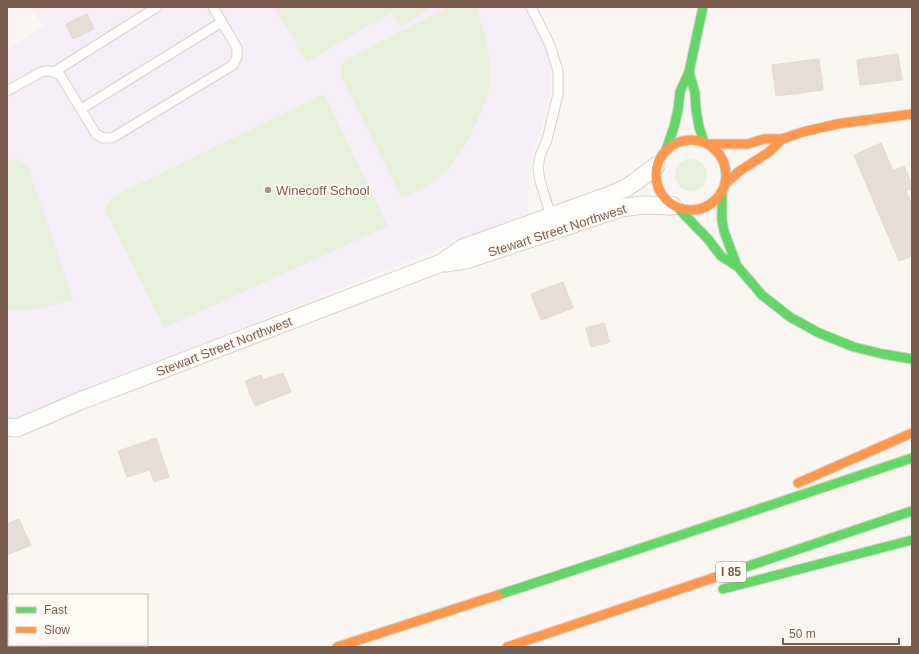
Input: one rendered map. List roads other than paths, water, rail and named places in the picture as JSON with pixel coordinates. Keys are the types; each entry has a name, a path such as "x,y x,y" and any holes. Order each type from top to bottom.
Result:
{"main road":[{"path":"666,150 674,127 680,92 689,72 703,7"},
{"path":"689,72 695,94 699,127 706,143 719,153 725,166 727,175 724,188 722,220 724,231 738,267"},
{"path":"912,114 837,124 803,132 782,139 764,139 748,144 706,143 692,140 680,141 672,144 660,157 656,166 655,175 656,184 660,193 666,200 693,223 708,239 720,256 738,267 762,295 790,317 818,333 854,347 912,359"},
{"path":"675,207 686,210 694,210 710,205 717,199 724,188 738,172 769,152 782,139"},
{"path":"789,487 912,432"},
{"path":"336,647 912,458"},
{"path":"672,538 760,499"},
{"name":"I 85","path":"507,647 912,511"},
{"path":"712,592 912,540"},
{"path":"550,633 665,604"}],"street":[{"name":"Stewart Street Northwest","path":"7,427 17,428 95,395 441,263 463,248 626,188 656,166"},
{"name":"Stewart Street Northwest","path":"441,263 466,260 621,208 643,205 675,207"}],"lane":[{"path":"54,72 157,7"},
{"path":"7,91 41,72 54,72 60,75 96,134 103,138 112,138 234,64 237,57 237,48 213,7"},
{"path":"531,7 550,44 558,71 558,94 547,140 540,156 538,167 540,181 551,216"},
{"path":"81,109 222,22"}],"place":[{"name":"Winecoff School","path":"268,190"}]}
